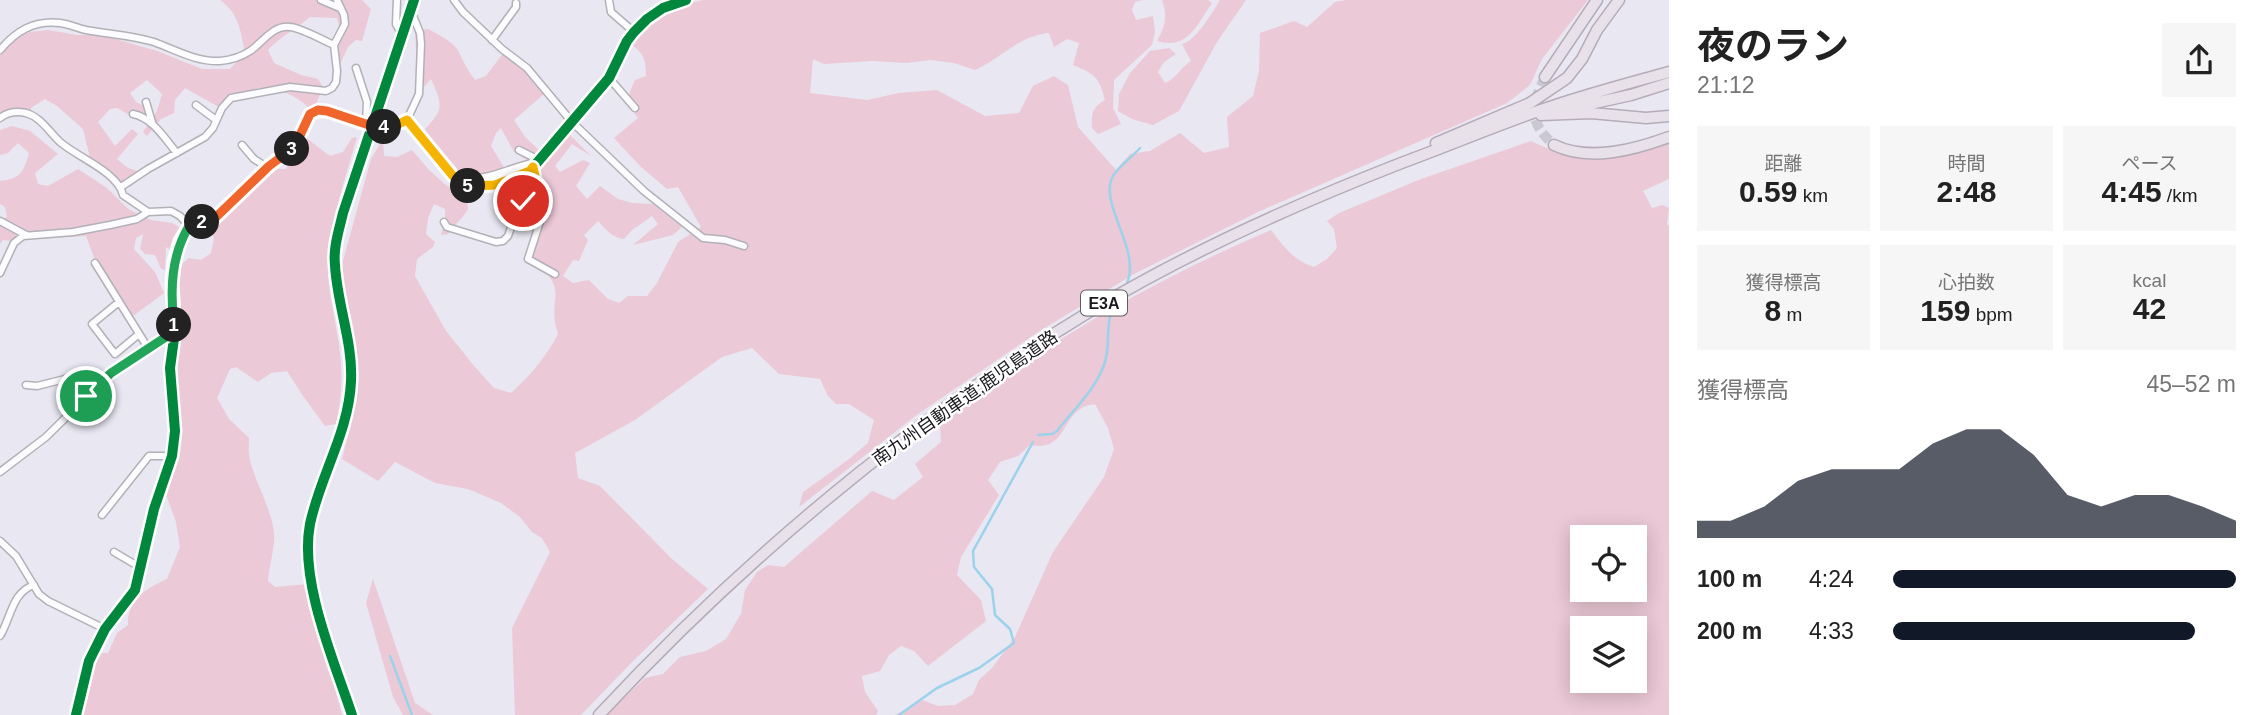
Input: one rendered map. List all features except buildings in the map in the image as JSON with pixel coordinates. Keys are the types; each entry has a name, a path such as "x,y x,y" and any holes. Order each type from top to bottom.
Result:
{"highway":[{"path":"1545,78 1597,0"},
{"path":"1335,189 1530,103 1574,70 1597,30 1619,0"},
{"name":"南九州自動車道;鹿児島道路","path":"599,715 688,623 824,500 1029,349 1091,311 1164,271 1335,189 1508,122 1669,72"},
{"name":"南九州自動車道;鹿児島道路","path":"1508,122 1669,83"},
{"path":"1541,115 1591,113 1646,118 1669,117"},
{"path":"1554,145 1565,150 1597,153 1647,145 1669,137"}],"street":[{"path":"321,0 340,8"},
{"path":"121,187 205,137 231,98 290,87 326,91 332,88 336,82 337,71 334,46 345,24 337,0"},
{"path":"397,0 396,24 402,35"},
{"path":"352,715 320,617 310,570 308,545 316,503 339,439 352,381 335,265 335,247 369,125 414,0"},
{"path":"454,0 492,40 527,68 572,122 644,191 703,238 725,240 744,246"},
{"path":"609,0 611,12 634,32"},
{"path":"407,120 465,187 495,185 530,171 609,78 634,32 663,8 686,0"},
{"path":"492,40 516,8 516,3"},
{"path":"76,715 89,661 105,629 135,590 154,509 172,456 175,431 170,368 175,331 172,304 174,262 180,241 189,226 214,219 268,167 295,146 310,114 318,110 327,111 369,125 392,127 407,120 419,94 421,44 411,10"},
{"path":"0,50 13,35 42,23 61,23 85,30 115,33 152,41 197,59 219,61 250,51 281,28 290,27 334,46"},
{"path":"356,68 367,102 369,125"},
{"path":"609,78 635,108"},
{"path":"146,102 153,124"},
{"path":"196,105 216,120"},
{"path":"0,118 14,112 27,113 39,119 61,143 106,173 121,187 123,195 148,212"},
{"path":"133,114 153,124 177,153"},
{"path":"242,145 254,159 268,167"},
{"path":"519,150 536,163"},
{"path":"536,163 537,186 545,206 528,259 555,274"},
{"path":"444,222 447,227 496,242 503,241 508,236 517,210 537,186"},
{"path":"0,273 14,243 23,236 73,232 110,225 137,219 148,212 171,211 189,226"},
{"path":"0,221 27,236"},
{"path":"95,263 148,348"},
{"path":"119,302 92,324 115,354 139,334"},
{"path":"0,472 46,437 111,373 175,331"},
{"path":"26,385 37,386 69,378 83,399"},
{"path":"102,515 149,456 172,456"},
{"path":"0,541 16,556 39,594 105,629"},
{"path":"114,552 141,568"},
{"path":"0,636 8,624 16,599 24,588 34,585"}],"shaded area":[{"path":"220,0 362,0 371,9 362,41 356,40 348,47 341,62 337,61 340,31 337,18 310,17 268,50 274,63 318,79 323,87 317,102 309,108 292,96 272,89 258,88 250,95 217,106 185,88 175,100 174,113 161,119 147,136 143,132 157,111 162,94 147,80 130,93 136,102 151,109 144,123 117,108 110,109 98,122 115,146 132,129 138,134 117,159 128,168 141,172 128,181 115,184 92,166 83,129 45,99 31,108 31,116 0,117 0,47 22,33 48,30 77,35 102,35 157,51 202,69 230,69 245,53 235,17"},
{"path":"703,0 1143,0 1135,2 1132,10 1136,20 1153,16 1155,32 1152,45 1114,80 1113,108 1121,124 1098,134 1092,128 1092,119 1095,108 1105,100 1101,86 1091,74 1073,65 1079,43 1067,39 1054,47 1049,33 1028,38 975,70 954,63 930,60 907,63 872,61 824,64 813,59 810,93 867,100 899,93 937,90 985,116 1019,113 1033,86 1054,76 1068,85 1078,127 1116,170 1130,154 1150,151 1180,133 1204,153 1229,147 1227,117 1253,96 1259,71 1260,33 1294,21 1307,27 1335,2 1588,0 1542,59 1530,85 1507,103 1260,211 1134,274 1038,332 918,414 799,507 803,492 868,443 874,420 849,404 836,404 828,396 820,379 779,374 752,348 722,357 635,420 575,453 578,478 600,486 672,559 708,589 581,715 515,715 512,628 550,552 542,538 501,503 468,489 435,483 395,462 378,481 342,459 353,416 357,382 341,268 371,159 383,139 384,156 397,157 412,150 446,185 467,197 468,210 448,234 441,235 445,209 434,204 428,218 426,234 435,242 433,247 417,259 415,276 446,331 475,367 494,388 511,393 537,366 558,334 554,310 555,287 543,270 529,259 540,229 541,205 535,184 536,165 566,131 591,156 572,144 555,166 560,172 583,160 590,163 576,186 587,199 600,186 618,199 653,204 682,227 673,235 633,245 658,224 652,216 624,239 612,235 598,221 584,235 588,240 579,261 573,260 563,276 573,283 589,280 608,299 619,303 628,296 647,296 657,283 678,242 701,227 678,187 667,189 640,166 614,138 638,118 631,107 629,95 635,80 646,76 643,57 629,43 665,9"},
{"path":"1162,0 1208,0 1212,3 1190,34 1184,39 1168,43 1157,41 1165,21"},
{"path":"1220,0 1246,0 1217,42 1179,111 1153,125 1132,119 1118,111 1119,94 1130,73 1150,51 1169,48 1176,54 1164,62 1158,72 1165,83 1191,61 1182,44 1193,38"},
{"path":"428,29 446,39 458,50 475,80 486,76 507,48 528,68 544,94 514,120 525,137 539,150 528,161 514,152 501,128 491,146 505,169 475,180 463,180 453,178 436,163 419,136 436,115 440,105 431,79 424,87 417,70 415,30"},
{"path":"12,126 30,131 58,154 35,173 38,184 48,186 78,169 107,188 128,209 151,220 172,223 179,227 173,251 166,247 165,270 161,269 155,255 145,254 140,249 143,234 136,238 134,249 155,272 164,293 129,319 95,260 86,236 36,239 22,233 11,241 3,240 0,244 0,221 7,217 5,207 0,204 0,181 17,176 29,153 18,143 8,153 0,155 0,130"},
{"path":"305,137 330,156 343,152 352,138 357,137 338,202 329,252 329,285 341,368 336,424 325,426 287,371 271,373 258,382 236,367 230,369 217,398 229,419 249,438 250,460 270,514 274,533 268,581 275,587 307,584 342,715 77,715 72,708 83,680 85,656 108,653 117,633 128,625 134,602 145,591 167,579 180,547 176,522 164,489 180,437 168,372 177,343 173,293 183,263 189,258 201,260 211,253 214,238 205,225 265,169 286,169"},
{"path":"1531,141 1566,155 1600,159 1633,155 1669,144 1669,179 1643,191 1652,208 1662,205 1669,208 1669,715 895,715 922,700 938,706 955,705 973,694 979,680 992,668 1015,637 1053,552 1104,477 1114,449 1108,428 1095,404 1075,413 1052,442 1043,446 1030,445 1018,456 1000,462 988,480 999,495 961,557 957,575 981,600 986,621 928,666 914,651 901,646 889,655 880,671 862,676 865,692 878,711 876,715 606,715 645,678 663,674 680,657 706,651 726,639 741,614 745,590 757,572 768,565 784,567 872,491 894,500 923,477 915,464 941,442 940,424 1018,367 1141,293 1271,230 1295,257 1314,267 1327,259 1337,248 1334,229 1327,221 1339,213 1421,179"},
{"path":"373,579 415,703 433,715 403,715 393,697 366,603"}],"waterway":[{"path":"1125,287 1130,274 1129,259 1111,200 1110,187 1116,172 1140,148"},
{"path":"1038,435 1057,431 1095,383 1104,365 1110,318 1116,302"},
{"path":"899,715 937,688 979,668 1014,643 1010,629 995,615 992,589 974,567 973,551 1033,442"},
{"path":"390,656 412,715"}],"tunnel":[{"path":"1545,77 1534,113 1540,129 1554,145"}],"cycle path":[{"path":"352,715 320,621 309,570 308,546 310,524 340,436 351,381 350,352 336,280 337,239 343,213 414,0"},
{"path":"76,715 89,661 105,629 135,590 154,509 172,456 175,431 170,368 175,331 172,285 174,262 180,241 189,226 214,219 269,166 295,146 310,114 318,111 327,111 371,126 392,127 407,120 453,176 465,186 495,185 530,171 609,78 634,32 663,8 686,0"}],"route":[{"path":"86,396 111,373 175,331 172,304 174,262 180,241 189,226 214,219 232,203 269,166 295,146 310,114 318,110 372,126 392,127 407,120 465,187 495,185 530,171 533,167 537,186 523,201"}]}
